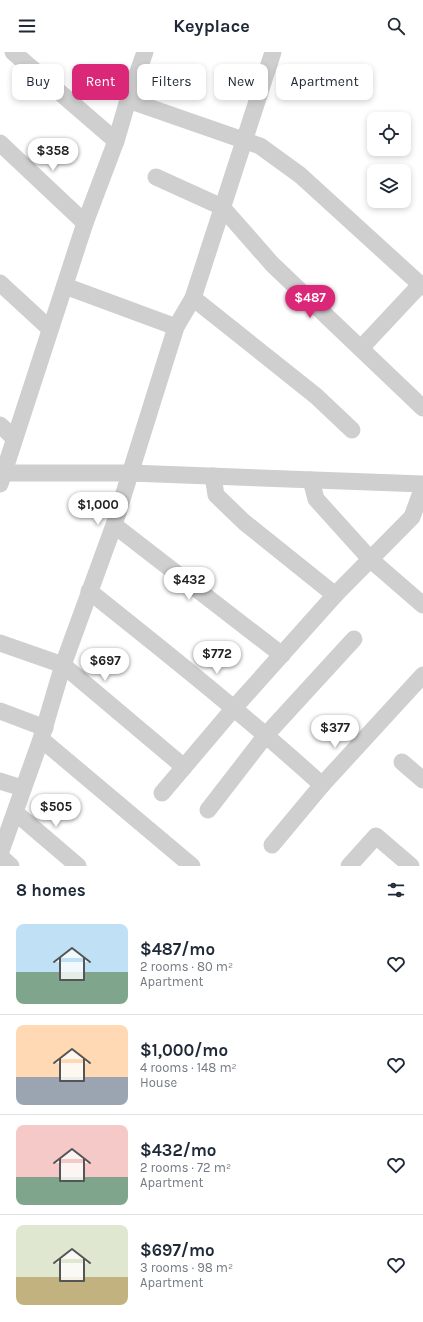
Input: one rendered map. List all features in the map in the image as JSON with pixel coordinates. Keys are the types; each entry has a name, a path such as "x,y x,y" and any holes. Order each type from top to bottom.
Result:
{"street":[{"path":"13,52 116,141"},
{"path":"129,97 144,52"},
{"path":"11,866 0,855 16,813 22,788 43,734 63,665 114,525 176,327 193,298 273,52"},
{"path":"361,348 421,286 300,175 260,146 128,100 116,141 86,223 1,476 130,473 423,484"},
{"path":"0,143 86,223"},
{"path":"156,177 222,207 272,264 423,408"},
{"path":"0,283 50,329"},
{"path":"65,286 176,327"},
{"path":"193,298 316,396 352,430"},
{"path":"0,425 14,438"},
{"path":"213,476 216,496 244,522 335,595"},
{"path":"311,480 316,499 371,560 423,606"},
{"path":"162,793 234,708 335,595 371,560 412,516 423,488"},
{"path":"114,525 282,655"},
{"path":"89,591 234,708 322,785"},
{"path":"208,810 266,735 354,639"},
{"path":"0,643 63,665 184,767"},
{"path":"272,845 322,785 423,675"},
{"path":"0,711 43,734 192,866"},
{"path":"402,762 423,780"},
{"path":"0,781 22,788"},
{"path":"16,813 78,866"},
{"path":"350,866 376,836 411,866"}]}
